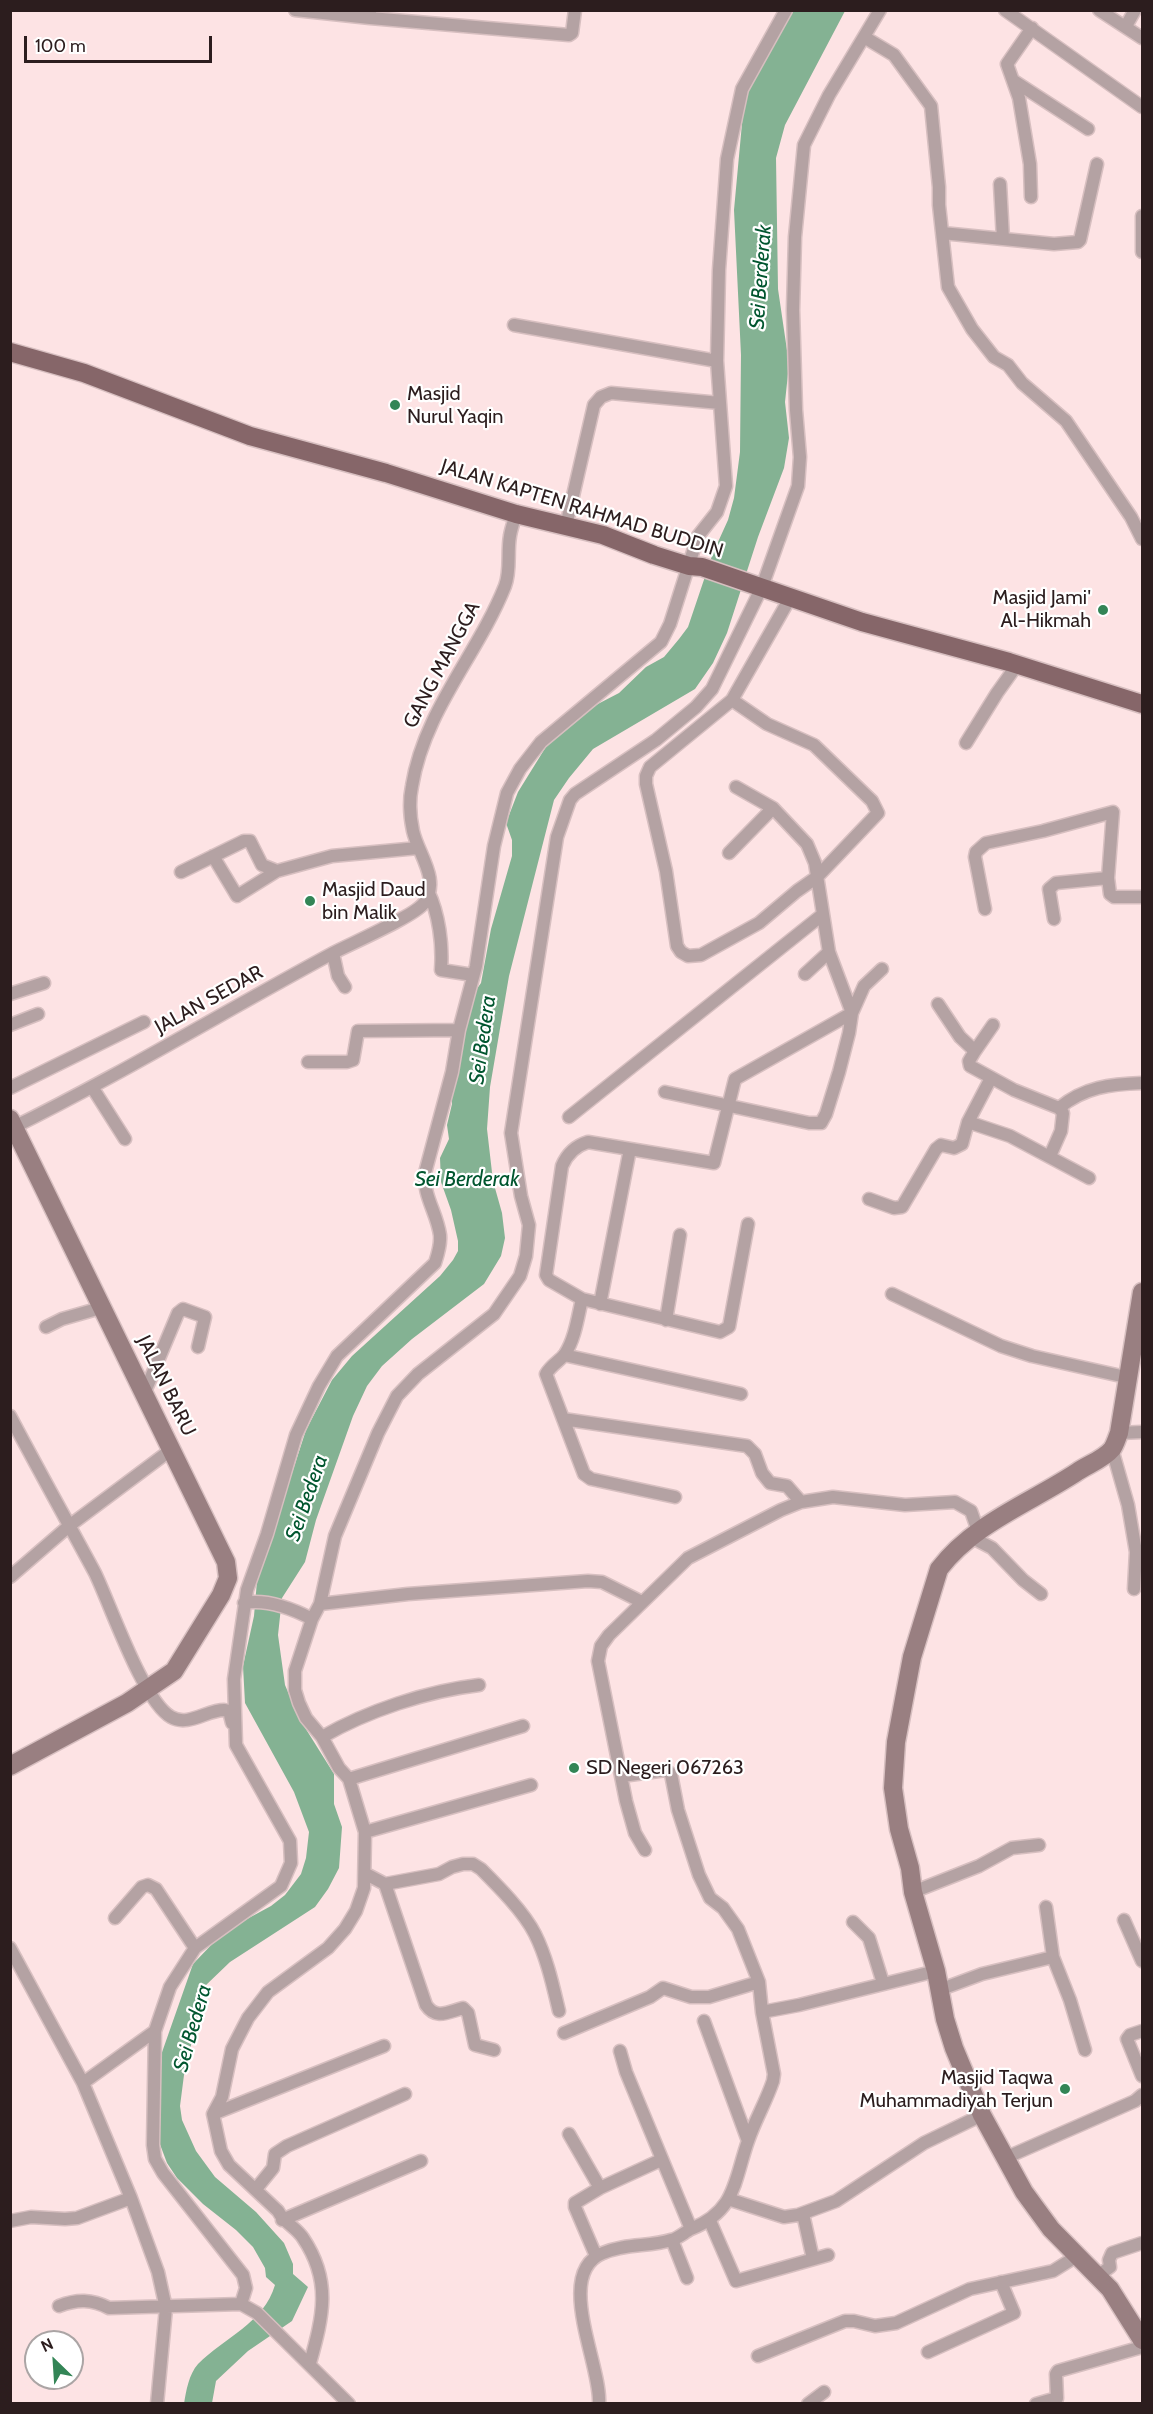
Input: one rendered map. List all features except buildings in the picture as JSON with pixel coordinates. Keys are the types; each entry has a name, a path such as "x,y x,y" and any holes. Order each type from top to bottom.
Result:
{"main road":[{"name":"JALAN KAPTEN RAHMAD BUDDIN","path":"10,352 84,373 249,436 386,473 516,514 603,535 618,543 762,587 862,622 1017,665 1143,704"}],"street":[{"path":"295,10 370,14 568,35 572,33 575,10"},
{"path":"235,1736 234,1679 249,1602 296,1435 319,1386 338,1356 435,1263 440,1234 426,1196 425,1173 452,1072 459,1030 476,966 494,846 507,793 520,769 541,742 661,642 696,567 698,536 717,512 726,486 717,361 719,270 727,159 742,89 786,10"},
{"path":"310,2363 318,2332 322,2281 314,2258 302,2235 282,2220 278,2211 229,2165 221,2151 213,2114 222,2097 232,2049 248,2018 268,1992 328,1948 345,1929 356,1911 364,1888 365,1832 349,1779 339,1768 322,1737 306,1718 295,1690 295,1671 312,1618 320,1604 335,1536 378,1433 397,1396 418,1374 495,1314 520,1276 526,1256 529,1225 521,1196 511,1133 557,837 570,800 575,794 676,725 712,689 762,587 798,486 800,457 795,410 793,310 795,237 804,146 829,95 880,10"},
{"path":"1005,10 1143,107"},
{"path":"1099,10 1143,38"},
{"path":"1126,26 1135,10"},
{"path":"1031,197 1030,164 1019,98 1007,64 1032,28"},
{"path":"864,37 894,56 931,106 948,286 972,329 994,357 1008,365 1022,383 1066,421 1126,509 1143,539"},
{"path":"1014,81 1088,129"},
{"path":"942,233 1054,244 1080,240 1097,164"},
{"path":"1000,184 1002,239"},
{"path":"1142,252 1143,216"},
{"path":"514,325 717,361"},
{"path":"566,526 594,405 601,397 611,393 720,403"},
{"name":"GANG MANGGA","path":"473,975 441,970 437,916 426,897 430,873 418,848 410,814 412,786 422,743 436,713 494,610 506,583 510,535 516,514"},
{"path":"732,700 767,724 814,745 872,801 878,810 876,815 817,877 759,923 701,955 688,956 677,946 666,871 646,776 650,767 732,700 790,598"},
{"path":"966,743 1017,665"},
{"path":"736,787 773,808 807,844 815,863 830,952 852,1013"},
{"path":"729,853 773,808"},
{"path":"985,909 975,857 979,848 986,843 1043,831 1113,812 1108,878 1112,896 1143,897"},
{"path":"181,872 241,841 247,841 250,842 262,865 277,872"},
{"path":"213,856 237,896 277,872 332,856 418,848"},
{"path":"1054,919 1049,889 1056,883 1108,878"},
{"name":"JALAN SEDAR","path":"12,1125 92,1087 333,953 390,924 426,897"},
{"path":"569,1117 822,915"},
{"path":"805,974 830,952"},
{"path":"333,953 338,976 345,987"},
{"path":"665,1092 809,1123 821,1123 839,1072 852,1013 864,986 882,969"},
{"path":"10,994 44,983"},
{"path":"938,1004 960,1036 975,1051"},
{"path":"748,1224 729,1328 720,1332 582,1299 549,1280 546,1275 562,1166 575,1148 588,1142 714,1163 735,1079 852,1013"},
{"path":"10,1025 38,1014"},
{"path":"10,1088 144,1022"},
{"path":"993,1024 969,1064 1014,1090 1059,1108 1064,1113 1061,1131 1050,1156"},
{"path":"309,1062 347,1062 353,1059 358,1031 459,1030"},
{"path":"869,1199 894,1208 902,1207 936,1149 941,1145 954,1149 962,1144 968,1122 991,1078"},
{"path":"1059,1108 1071,1098 1089,1090 1114,1084 1143,1083"},
{"path":"92,1087 125,1139"},
{"path":"968,1122 1010,1136 1089,1178"},
{"name":"JALAN BARU","path":"12,1125 104,1307 226,1562 228,1578 221,1595 174,1671 148,1690"},
{"path":"600,1304 630,1149"},
{"path":"666,1320 680,1236"},
{"path":"1134,1589 1136,1552 1116,1441 1130,1378 1143,1292"},
{"path":"892,1294 1001,1346 1032,1356 1130,1378"},
{"path":"582,1299 576,1325 564,1355 552,1364 546,1374 587,1477 675,1497"},
{"path":"46,1327 62,1319 104,1307"},
{"path":"144,1394 178,1313 183,1309 205,1317 198,1347"},
{"path":"564,1355 741,1394"},
{"path":"10,1416 96,1576 148,1690 165,1712 178,1720 219,1710 229,1711 239,1751 290,1841 291,1863 281,1886 195,1948 170,1987 155,2031 153,2145 155,2159 163,2174 243,2275 246,2288 241,2304"},
{"path":"563,1419 747,1446 755,1454 762,1473 770,1483 787,1486 801,1502"},
{"path":"1143,1432 1116,1441 1047,1491 974,1534 948,1557 939,1569 912,1657 896,1742 893,1788 899,1829 954,2048 982,2115 1024,2192 1051,2229 1099,2276 1143,2340"},
{"path":"10,1577 69,1526 172,1449"},
{"path":"645,1850 636,1833 626,1801 598,1655 609,1635 688,1558 801,1502 832,1497 905,1505 955,1502 970,1511 974,1534 992,1548 1023,1581 1041,1594"},
{"path":"320,1604 398,1594 588,1581 602,1582 642,1602"},
{"path":"249,1602 292,1608 312,1618"},
{"path":"322,1737 359,1717 446,1691 479,1685"},
{"path":"10,1766 148,1690"},
{"path":"349,1779 523,1726"},
{"path":"599,2403 600,2393 587,2340 580,2298 584,2270 596,2256 628,2246 672,2240 710,2221 728,2199 739,2175 748,2141 767,2099 774,2074 762,2012 759,1982 738,1929 723,1908 710,1898 699,1875 678,1810 671,1774 666,1770 622,1776"},
{"path":"365,1832 531,1785"},
{"path":"914,1892 979,1866 1012,1848 1039,1845"},
{"path":"366,1874 385,1884 439,1874 452,1866 463,1864 473,1864 481,1869 523,1916 535,1934 547,1965 559,2011"},
{"path":"385,1884 426,2005 431,2013 463,2008 468,2013 475,2045 494,2050"},
{"path":"115,1918 142,1887 148,1885 156,1889 195,1948"},
{"path":"1046,1907 1053,1957 1070,2000 1085,2050"},
{"path":"1124,1920 1143,1960"},
{"path":"853,1922 869,1938 884,1983"},
{"path":"10,1948 83,2083 131,2198 158,2272 166,2308 157,2403"},
{"path":"939,1990 982,1974 1053,1957"},
{"path":"762,2012 936,1971"},
{"path":"564,2033 650,1996 663,1988 691,1997 709,1997 759,1982"},
{"path":"704,2021 748,2141"},
{"path":"83,2083 155,2031"},
{"path":"1143,2031 1130,2035 1127,2039 1143,2076"},
{"path":"213,2114 384,2046"},
{"path":"620,2051 661,2160 691,2229"},
{"path":"256,2189 273,2168 275,2154 287,2146 405,2094"},
{"path":"1005,2158 1136,2101 1143,2095"},
{"path":"728,2199 784,2217 803,2214 836,2201 924,2143 982,2115"},
{"path":"569,2134 600,2188"},
{"path":"596,2256 575,2203 600,2188 661,2160"},
{"path":"282,2220 421,2161"},
{"path":"10,2221 31,2217 77,2218 131,2198"},
{"path":"803,2214 813,2259"},
{"path":"710,2221 736,2281 828,2254"},
{"path":"672,2240 687,2278"},
{"path":"1099,2276 1110,2267 1109,2260 1112,2253 1143,2242"},
{"path":"758,2356 845,2322 854,2320 875,2326 896,2323 970,2289 1053,2271 1077,2256"},
{"path":"928,2352 1014,2313 1001,2282"},
{"path":"59,2306 74,2300 96,2301 109,2308 241,2304 257,2313 350,2403"},
{"path":"1036,2403 1057,2397 1056,2374 1058,2371 1143,2347"},
{"path":"808,2403 824,2392"}],"water":[{"name":"Sei Berderak","path":"793,11 845,11 785,125 776,158 778,289 789,364 785,402 789,438 784,468 758,537 727,633 713,663 695,689 593,749 554,800 509,976 490,1087 487,1129 493,1181 502,1213 505,1238 501,1256 484,1284 412,1339 382,1366 367,1386 353,1416 316,1520 305,1562 282,1598 278,1635 285,1685 299,1718 334,1774 334,1804 342,1827 339,1868 315,1907 230,1962 205,1986 184,2075 180,2106 182,2120 196,2151 215,2177 256,2212 284,2243 293,2264 293,2274 308,2287 292,2321 248,2351 216,2381 212,2403 184,2404 188,2383 198,2364 253,2320 270,2298 275,2285 266,2277 265,2268 253,2247 177,2178 167,2163 158,2139 160,2058 193,1964 217,1939 285,1895 301,1874 306,1858 309,1832 294,1792 245,1703 243,1666 254,1616 257,1581 306,1430 332,1380 352,1356 440,1276 458,1251 451,1210 441,1182 440,1158 449,1139 447,1125 452,1104 452,1089 469,1000 481,983 491,929 512,856 512,840 506,823 518,792 557,729 569,719 619,693 646,667 664,657 679,639 688,627 713,553 728,520 734,498 740,452 741,355 734,210 744,102 746,93"}],"place":[{"name":"Masjid Nurul Yaqin","path":"395,405"},
{"name":"Masjid Jami' Al-Hikmah","path":"1103,610"},
{"name":"Masjid Daud bin Malik","path":"310,901"},
{"name":"SD Negeri 067263","path":"574,1768"},
{"name":"Masjid Taqwa Muhammadiyah Terjun","path":"1065,2089"}],"water label":[{"name":"Sei Bedera","path":"483,1040"},
{"name":"Sei Bedera","path":"307,1498"},
{"name":"Sei Bedera","path":"193,2028"}]}
